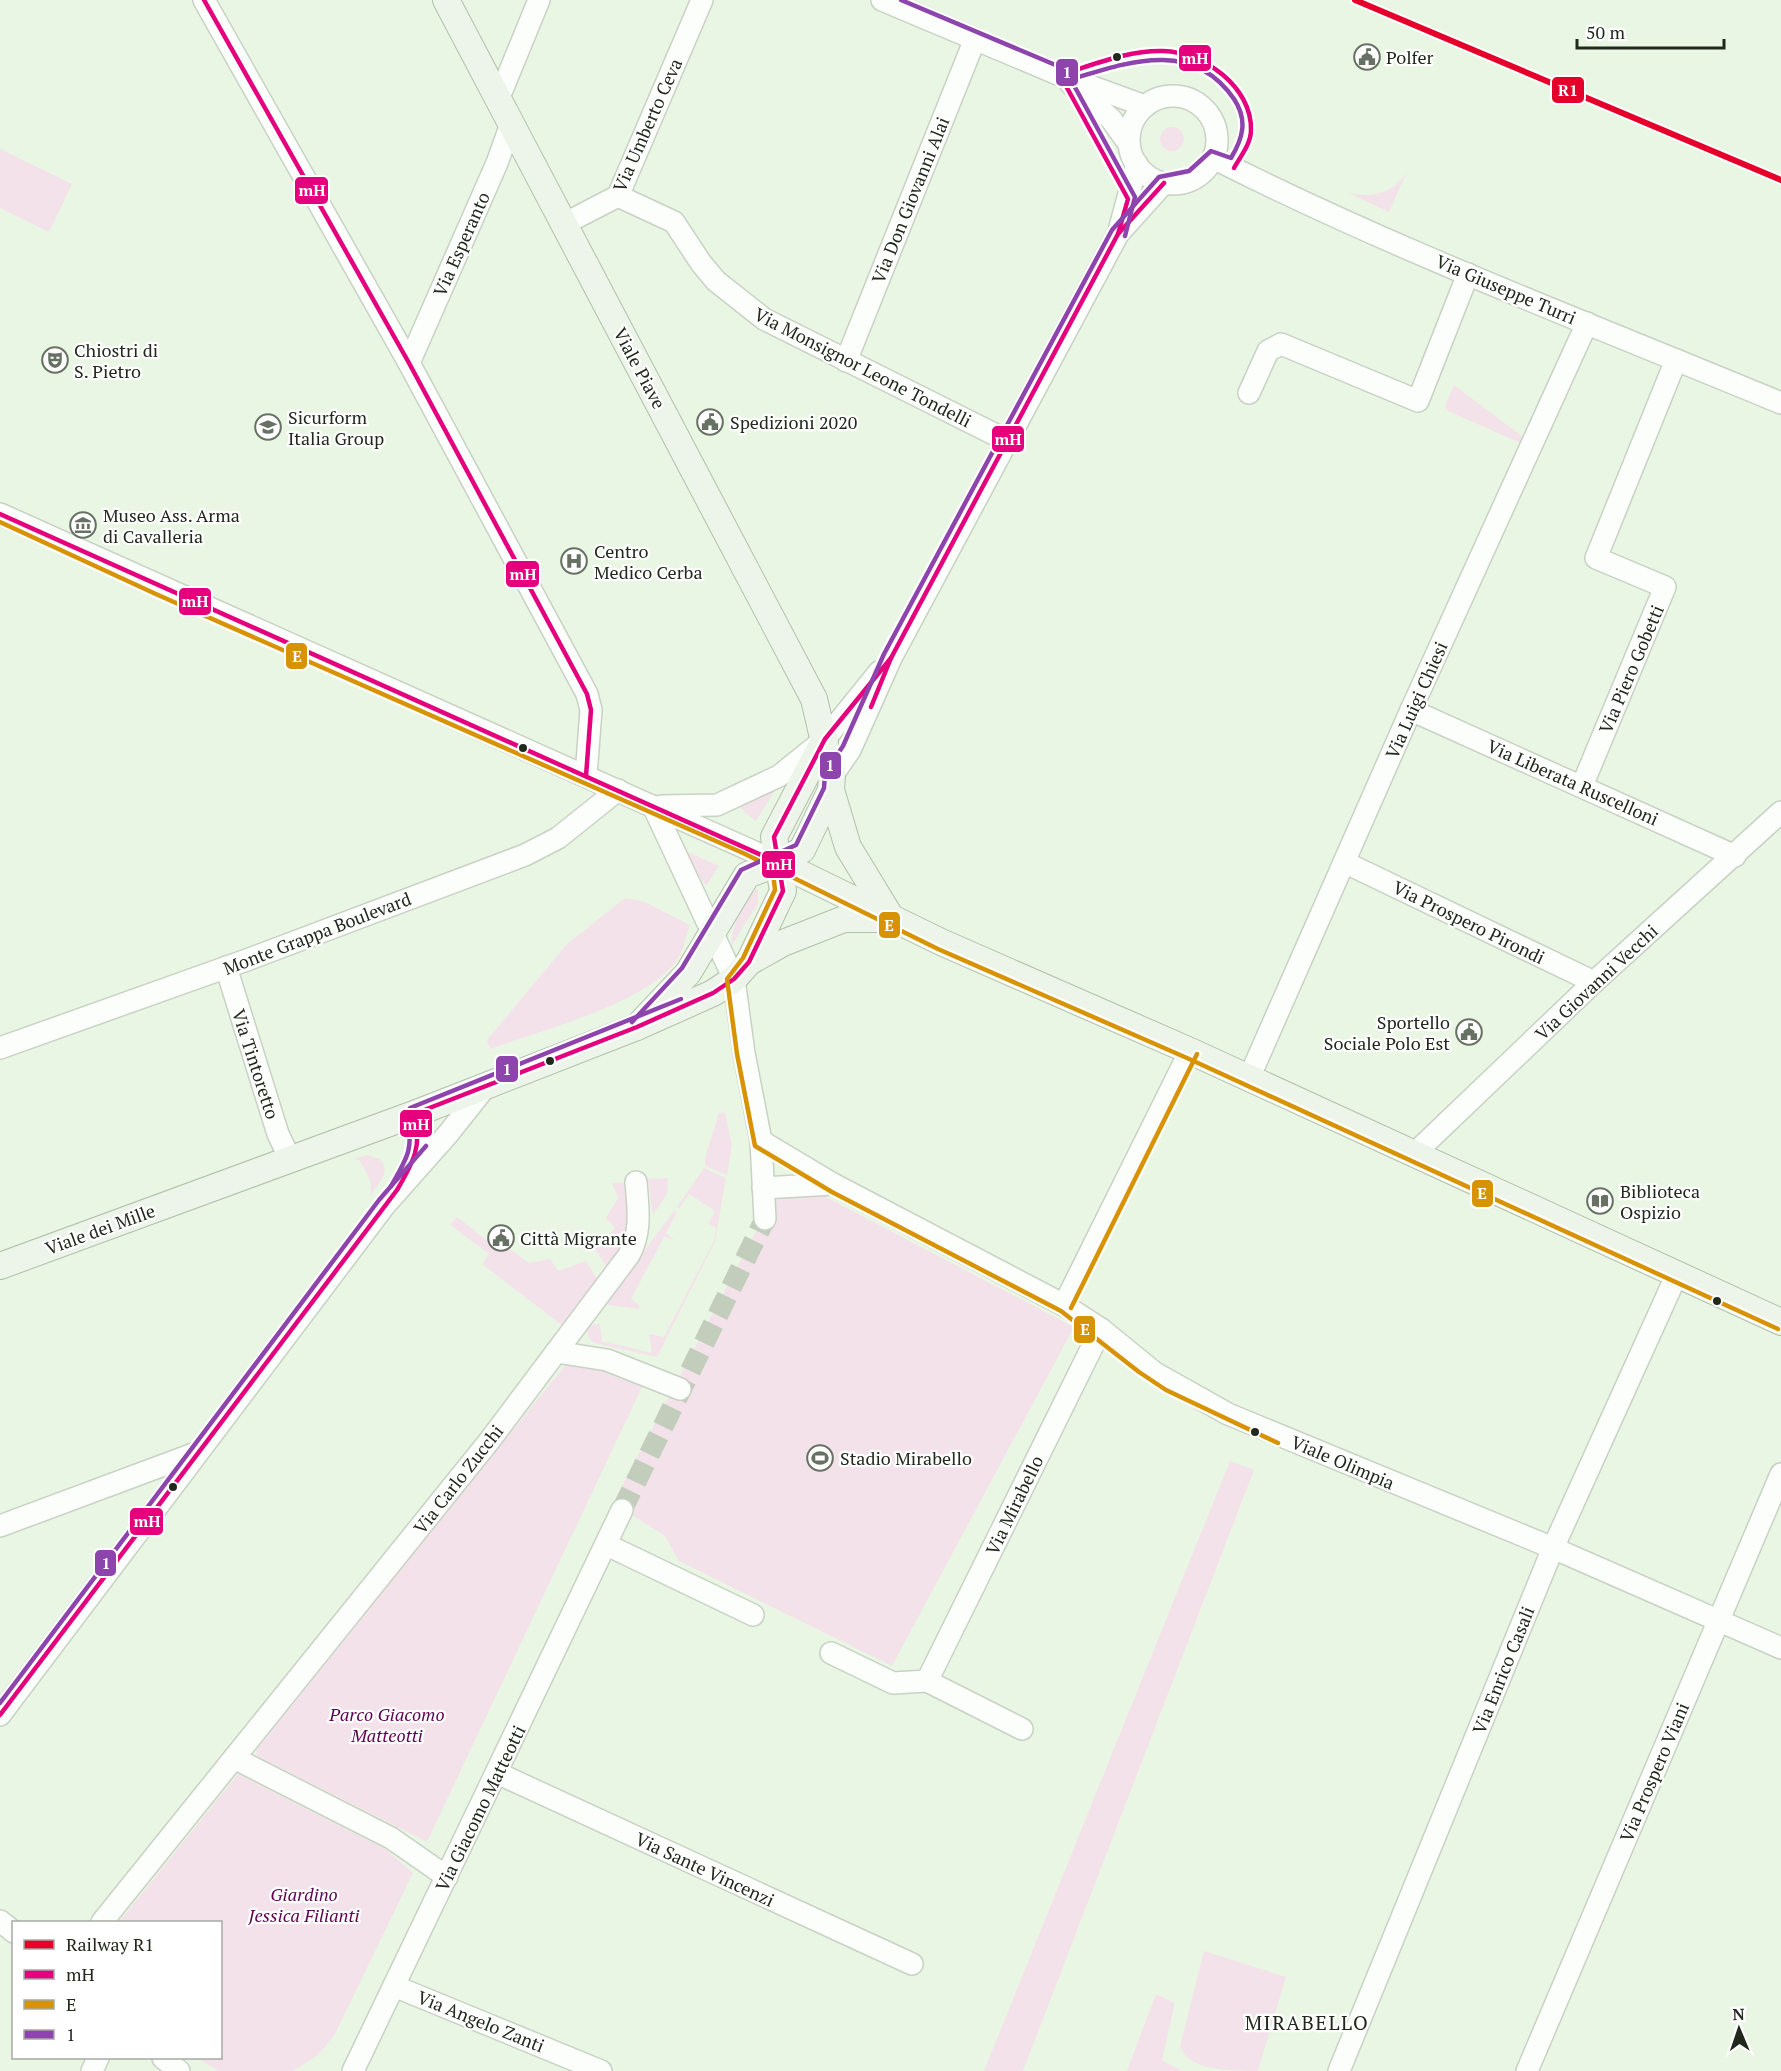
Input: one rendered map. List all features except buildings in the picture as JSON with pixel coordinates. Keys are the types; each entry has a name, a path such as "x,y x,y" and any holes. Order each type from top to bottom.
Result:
{"main road":[{"name":"Viale Piave","path":"446,0 814,699 825,739 831,783 848,848 892,919"},
{"path":"741,970 783,891 774,837 825,739"},
{"name":"Viale dei Mille","path":"637,1027 688,973 747,875 779,863 802,850 831,783"},
{"path":"779,863 892,919 1190,1051 1781,1322"},
{"name":"Viale dei Mille","path":"0,1266 414,1114 637,1027 713,993 741,970 783,944 844,919 892,919"}],"street":[{"path":"204,0 409,363 587,694 591,710 586,776"},
{"path":"498,100 539,0"},
{"name":"Via Umberto Ceva","path":"564,224 618,196 702,0"},
{"path":"882,0 1051,71 1145,106"},
{"name":"Via Don Giovanni Alai","path":"846,361 975,39"},
{"path":"1051,71 1111,119 1129,144 1137,164 1149,176 1164,183 1182,183 1196,178 1213,158 1217,145 1215,128 1202,106 1187,98 1173,96 1160,98 1145,106 1132,123 1129,144"},
{"name":"Via Esperanto","path":"409,363 497,163 511,124"},
{"name":"Via Giuseppe Turri","path":"1213,158 1468,273 1781,403"},
{"path":"831,783 850,750 891,658 1118,234 1137,164"},
{"path":"1118,234 1164,183"},
{"name":"Via Monsignor Leone Tondelli","path":"618,196 674,222 700,263 716,281 764,319 1008,441"},
{"path":"1249,393 1268,351 1281,345 1418,401 1468,273"},
{"name":"Via Luigi Chiesi","path":"1249,1078 1411,710 1587,323"},
{"name":"Via Piero Gobetti","path":"1582,786 1665,587 1596,558 1676,360"},
{"path":"0,514 779,863"},
{"path":"653,806 717,805 779,776 825,739 891,658"},
{"name":"Via Liberata Ruscelloni","path":"1411,710 1735,856"},
{"name":"Monte Grappa Boulevard","path":"0,1048 226,967 525,855 558,838 618,790"},
{"path":"653,806 712,935 741,970 744,1053 761,1141 765,1220"},
{"name":"Via Giovanni Vecchi","path":"1414,1154 1594,982 1781,812"},
{"name":"Via Prospero Pirondi","path":"1344,862 1594,982"},
{"name":"Via Tintoretto","path":"226,967 278,1134 290,1159"},
{"path":"1064,1305 1190,1051"},
{"path":"0,1715 397,1190 448,1134 486,1086"},
{"path":"397,1190 419,1152 421,1136 414,1114"},
{"name":"Viale Olimpia","path":"761,1141 832,1184 1064,1305 1101,1329 1155,1374 1228,1414 1553,1548 1781,1648"},
{"name":"Via Carlo Zucchi","path":"104,1921 490,1440 632,1251 639,1224 636,1182"},
{"path":"763,1188 832,1184"},
{"name":"Via Enrico Casali","path":"1340,2071 1553,1548 1677,1274"},
{"name":"Via Mirabello","path":"927,1681 1101,1329"},
{"path":"556,1352 607,1360 680,1389"},
{"path":"0,1526 199,1451"},
{"name":"Via Prospero Viani","path":"1527,2071 1781,1474"},
{"name":"Via Giacomo Matteotti","path":"356,2067 622,1510"},
{"path":"607,1545 753,1615"},
{"path":"831,1653 893,1683 927,1681 1022,1729"},
{"path":"234,1758 384,1834 447,1877"},
{"name":"Via Sante Vincenzi","path":"497,1773 912,1964"},
{"path":"0,1921 12,1930"},
{"name":"Via Angelo Zanti","path":"394,1986 601,2071"},
{"path":"164,2059 179,2071"},
{"path":"339,2071 356,2067"}],"green space":[{"path":"1172,127 1177,128 1183,134 1183,144 1177,150 1172,151 1167,150 1161,144 1160,139 1161,134 1167,128"},
{"path":"0,149 72,184 49,232 0,208"},
{"path":"1408,169 1389,212 1348,193 1367,195 1383,192 1397,184"},
{"path":"1454,385 1527,440 1525,445 1448,411 1445,406"},
{"path":"777,787 756,821 744,812 739,804"},
{"path":"679,848 719,866 706,886"},
{"path":"758,888 758,903 731,947 738,915 746,901"},
{"path":"625,898 645,902 690,925 675,963 660,978 616,1003 562,1025 490,1049 487,1040 566,945"},
{"path":"725,1112 732,1146 727,1175 705,1166 706,1154 718,1113"},
{"path":"367,1155 380,1159 385,1169 380,1182 370,1195 369,1177 359,1160 353,1159"},
{"path":"704,1168 726,1178 715,1241 657,1357 594,1343 588,1337 587,1330 591,1325 600,1324 602,1341 652,1353 649,1334 664,1337 714,1241 716,1228 709,1224 715,1211 689,1194 679,1209 677,1207"},
{"path":"668,1178 667,1194 653,1215 648,1179"},
{"path":"628,1182 629,1213 624,1248 608,1269 595,1249 615,1228 606,1218 618,1198 612,1183"},
{"name":"Stadio Mirabello","path":"775,1195 822,1195 1074,1327 892,1666 679,1561 665,1536 613,1503"},
{"path":"674,1211 677,1212 666,1233 674,1240 664,1237 631,1299 640,1306 639,1309 608,1305 606,1302"},
{"path":"457,1217 489,1242 493,1237 529,1263 550,1259 558,1271 586,1261 598,1280 563,1326 482,1264 489,1254 450,1225"},
{"name":"Parco Giacomo Matteotti","path":"566,1364 606,1370 642,1387 427,1842 257,1756 256,1750"},
{"path":"1230,1461 1254,1470 1023,2071 984,2071"},
{"name":"Giardino Jessica Filianti","path":"238,1774 385,1849 413,1873 334,2036 318,2055 293,2071 218,2071 199,2059 222,2059 222,1921 120,1921"},
{"path":"1204,1951 1286,1977 1258,2071 1224,2070 1201,2065 1184,2054 1180,2046"},
{"path":"1156,1994 1175,2003 1162,2060 1182,2071 1127,2071"}],"tunnel":[{"path":"622,1510 765,1219"}],"rail line":[{"name":"R1","path":"1355,0 1781,180"}],"transit line":[{"name":"mH","path":"204,0 409,363 587,694 591,710 586,776"},
{"name":"1","path":"901,0 1065,69 1135,197 1125,236"},
{"name":"mH","path":"1060,75 1111,59 1150,51 1179,53 1209,65 1234,86 1249,114 1251,130 1249,140 1234,168"},
{"name":"1","path":"632,1022 682,968 741,870 796,845 824,788 825,773 843,746 884,654 1112,230 1159,177 1189,171 1211,151 1231,158 1241,136 1241,114 1234,99 1216,79 1197,67 1176,61 1154,60 1108,68 1062,82"},
{"name":"mH","path":"1060,75 1128,199 1118,234"},
{"name":"mH","path":"871,707 891,658 1118,234 1164,183"},
{"name":"mH","path":"0,514 779,863"},
{"name":"E","path":"0,522 158,595 743,853 938,949 1187,1058 1778,1329"},
{"name":"mH","path":"0,1715 397,1190 415,1154 417,1125 414,1114 637,1027 713,993 734,979 749,962 783,891 774,837 825,739 891,658"},
{"name":"E","path":"772,864 775,890 743,958 727,979 737,1054 755,1146 832,1192 1061,1311 1139,1372 1166,1390 1278,1443"},
{"name":"1","path":"391,1186 408,1152 410,1136 407,1114 410,1108 681,999"},
{"name":"E","path":"1071,1308 1197,1054"},
{"name":"1","path":"0,1703 379,1200 426,1146"}],"place":[{"name":"Polfer","path":"1367,57"},
{"name":"Chiostri di S. Pietro","path":"55,360"},
{"name":"Spedizioni 2020","path":"710,422"},
{"name":"Sicurform Italia Group","path":"268,427"},
{"name":"Museo Ass. Arma di Cavalleria","path":"83,525"},
{"name":"Centro Medico Cerba","path":"574,561"},
{"name":"Sportello Sociale Polo Est","path":"1469,1032"},
{"name":"Biblioteca Ospizio","path":"1600,1201"},
{"name":"Città Migrante","path":"501,1238"},
{"name":"Stadio Mirabello","path":"820,1458"}],"district":[{"name":"MIRABELLO","path":"1307,2022"}]}
